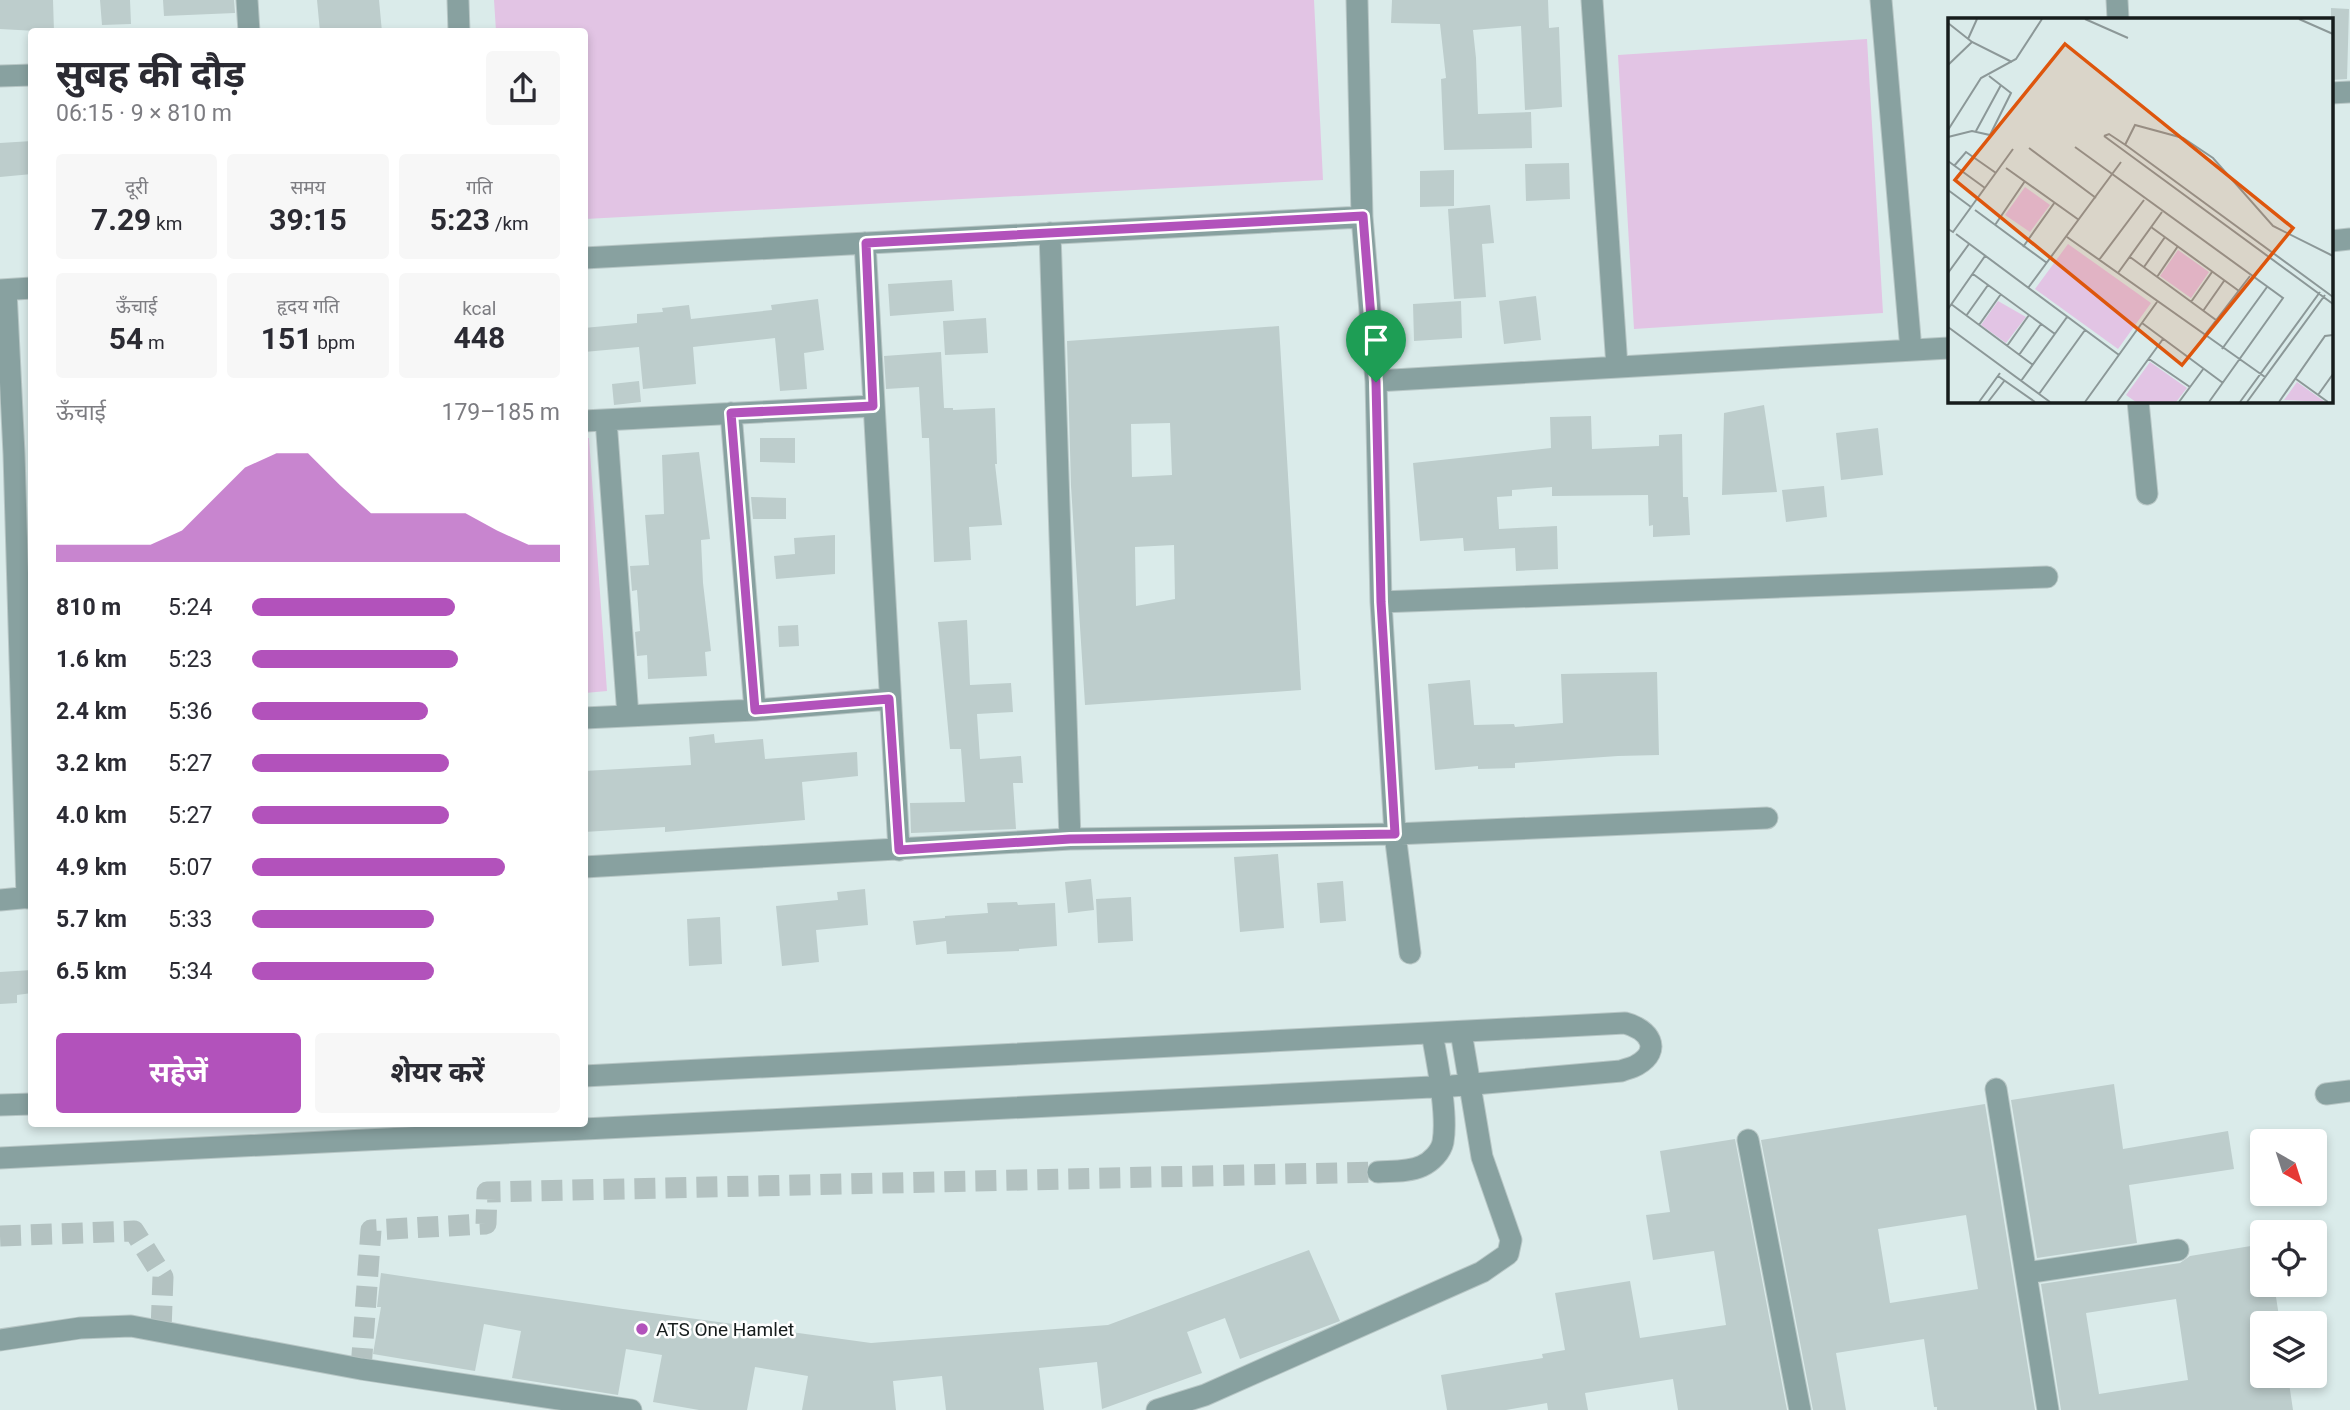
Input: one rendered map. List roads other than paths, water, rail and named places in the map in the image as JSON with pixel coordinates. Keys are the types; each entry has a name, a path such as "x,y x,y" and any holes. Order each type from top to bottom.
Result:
{"street":[{"path":"247,0 249,28"},
{"path":"458,0 459,28"},
{"path":"1357,0 1363,216 1376,382 1381,602 1395,834 1410,953"},
{"path":"1592,0 1617,367"},
{"path":"1881,0 1910,350"},
{"path":"2117,0 2118,18"},
{"path":"0,76 28,75"},
{"path":"2332,93 2350,92"},
{"path":"588,258 1363,216"},
{"path":"1050,233 1070,839"},
{"path":"2332,241 2350,239"},
{"path":"866,243 899,850"},
{"path":"28,288 3,290 23,454 28,822"},
{"path":"1376,382 1948,348"},
{"path":"2138,402 2147,494"},
{"path":"628,716 595,420 873,406"},
{"path":"731,413 755,710"},
{"path":"1381,602 2047,577"},
{"path":"588,718 755,710 889,699"},
{"path":"588,867 1070,839 1395,834 1767,818"},
{"path":"0,900 28,898"},
{"path":"0,1158 1441,1087 1621,1071 1639,1064 1648,1055 1651,1044 1647,1034 1639,1026 1625,1023 588,1076"},
{"path":"1157,1410 1205,1395 1482,1272 1508,1254 1511,1240 1482,1157 1461,1032"},
{"path":"1378,1172 1421,1167 1438,1152 1443,1142 1441,1087 1432,1033"},
{"path":"1996,1089 2048,1410"},
{"path":"2326,1094 2350,1091"},
{"path":"0,1105 28,1104"},
{"path":"1748,1140 1800,1410"},
{"path":"2026,1273 2178,1250"},
{"path":"0,1340 80,1328 131,1326 360,1369 631,1410"}],"tunnel":[{"path":"361,1369 371,1230 486,1224 487,1192 1378,1172"},
{"path":"0,1236 134,1231 163,1277 161,1330"}],"place":[{"name":"ATS One Hamlet","path":"642,1329"}]}
